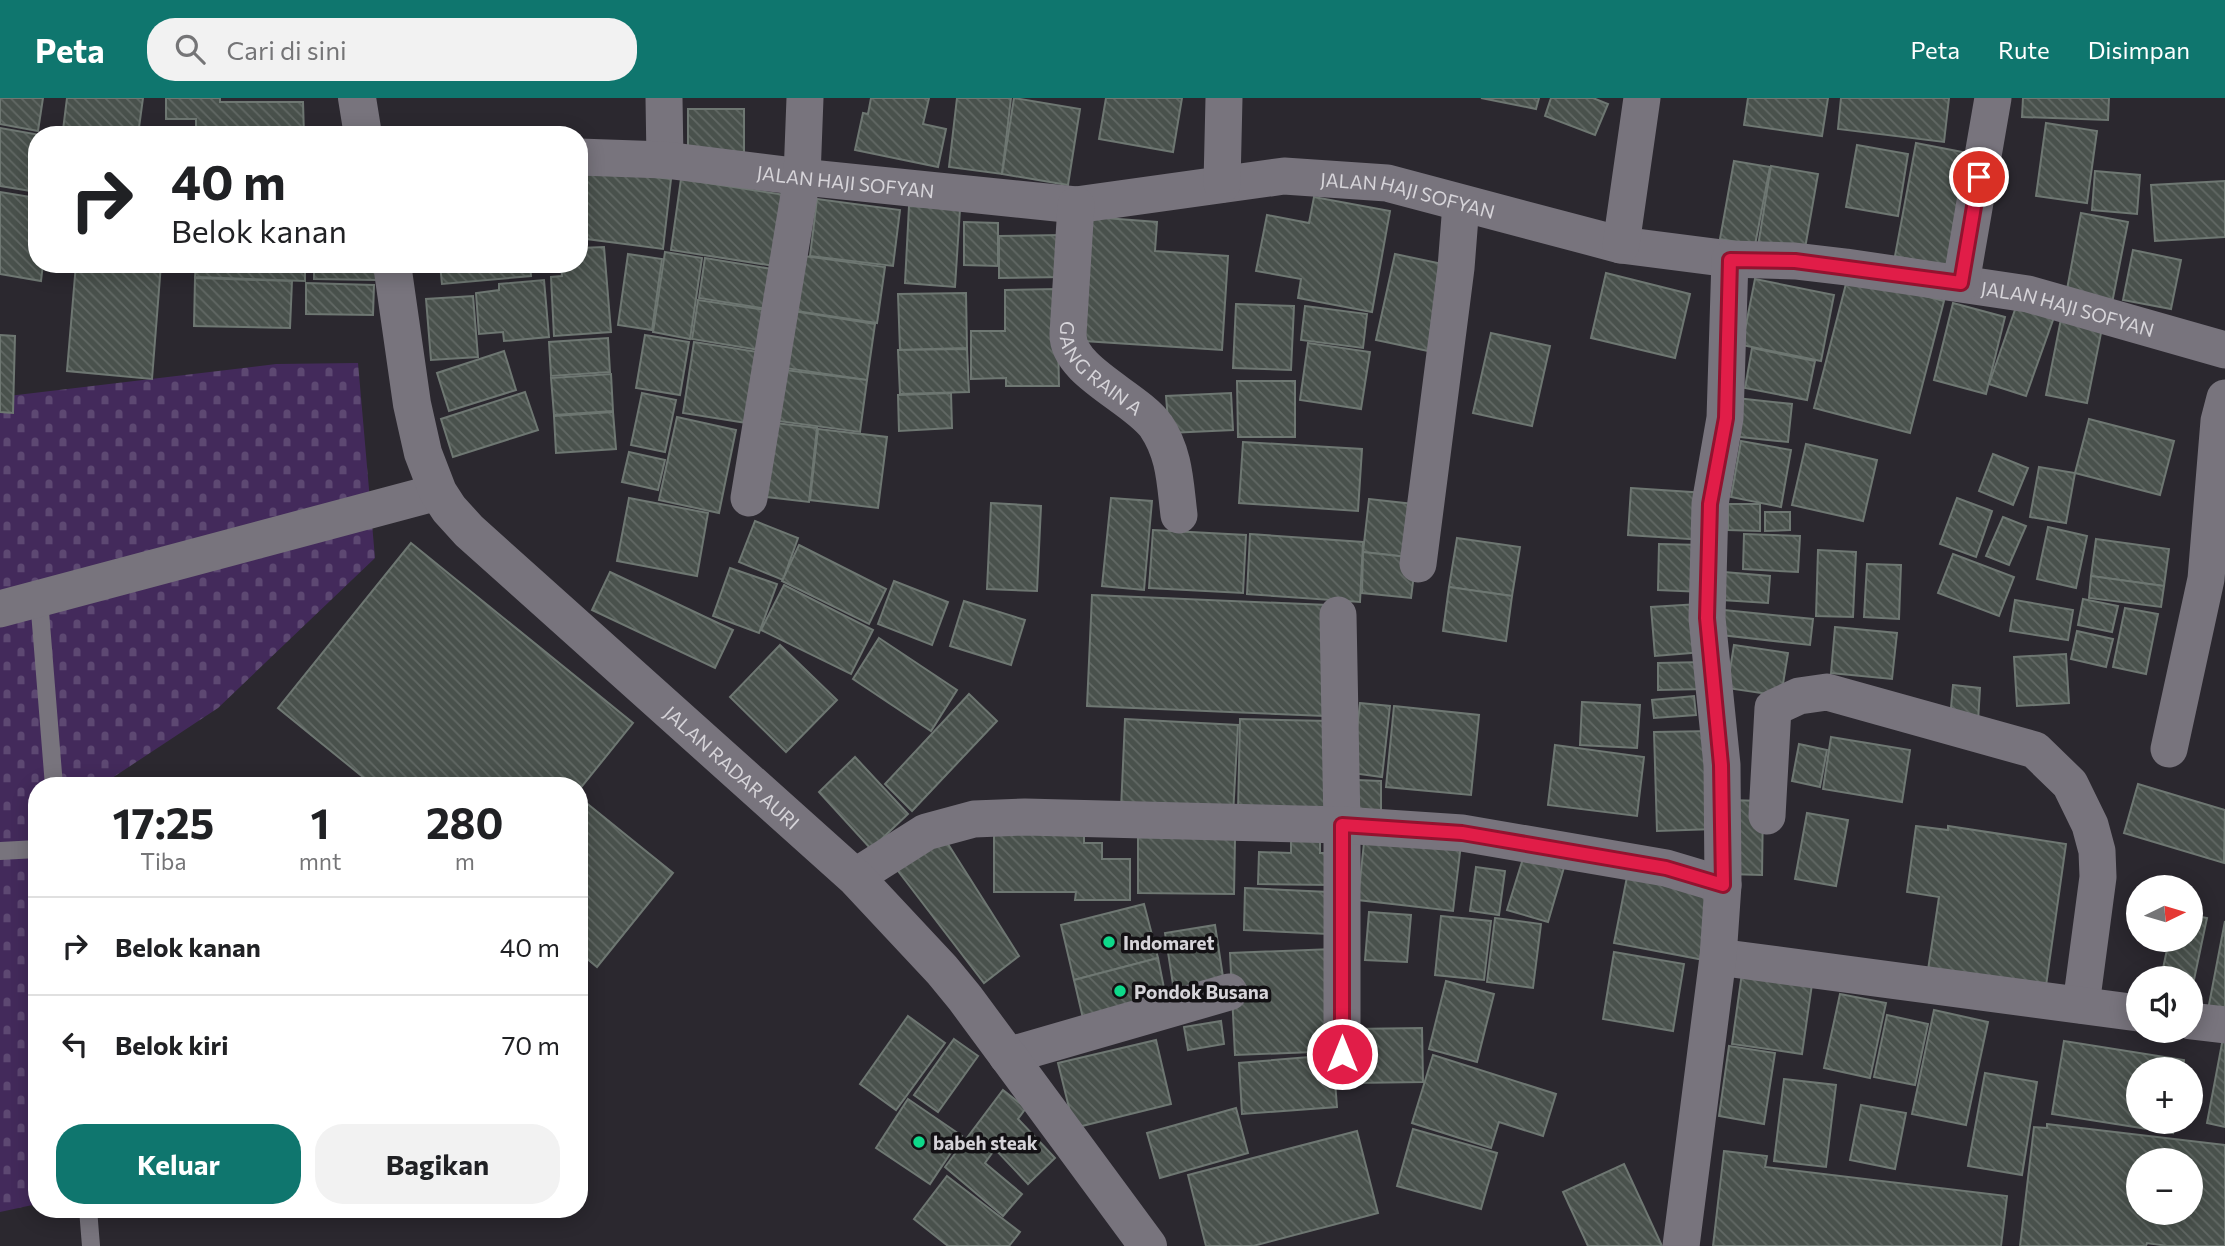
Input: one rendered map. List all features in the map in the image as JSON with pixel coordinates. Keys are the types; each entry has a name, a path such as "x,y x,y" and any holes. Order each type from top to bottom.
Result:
{"main road":[{"path":"357,98 362,126"},
{"name":"JALAN RADAR AURI","path":"393,273 412,404 422,453 438,492 449,509 469,531 855,877 942,970 1148,1246"}],"street":[{"path":"664,98 665,160"},
{"path":"749,498 802,177 805,98"},
{"path":"1222,184 1224,98"},
{"path":"1621,245 1642,98"},
{"path":"1961,283 1993,98"},
{"name":"JALAN HAJI SOFYAN","path":"588,157 665,160 1076,205 1284,176 1387,183 1621,245 1730,260 1795,261 2028,294 2225,350"},
{"path":"1418,564 1456,268 1461,204"},
{"name":"GANG RAIN A","path":"1076,205 1068,334 1070,345 1074,355 1098,378 1146,412 1157,429 1170,451 1179,515"},
{"path":"1681,1246 1718,957 1723,885 1721,765 1707,618 1710,504 1726,418 1730,260"},
{"path":"2169,749 2206,579 2219,421 2225,398"},
{"path":"0,609 438,492"},
{"path":"1338,615 1342,1054"},
{"path":"1766,816 1773,708 1799,696 1827,692 2035,750 2070,785 2090,825 2097,851 2098,877 2081,1006"},
{"path":"855,877 926,832 974,819 1025,817 1342,825 1462,833 1666,868 1723,885"},
{"path":"1718,957 2126,1012"},
{"path":"1007,1056 1228,992"},
{"path":"2203,1022 2225,1025"}],"lane":[{"path":"39,599 53,777"},
{"path":"0,851 28,849"},
{"path":"89,1218 91,1246"}],"green space":[{"path":"358,363 375,558 218,708 114,777 28,777 28,1206 0,1212 0,397 276,364"}],"building":[{"path":"0,98 43,98 39,126 28,126 28,129 0,124"},
{"path":"67,98 143,98 139,126 64,126"},
{"path":"166,98 220,98 220,102 303,102 304,126 196,126 196,119 166,119"},
{"path":"871,98 929,98 923,124 946,129 938,167 855,150 863,113 868,114"},
{"path":"957,98 1011,98 1002,174 949,167"},
{"path":"1014,98 1080,109 1068,185 1002,174"},
{"path":"1106,98 1182,98 1173,152 1099,139"},
{"path":"1481,98 1539,98 1536,109"},
{"path":"1551,98 1593,98 1608,104 1595,135 1545,116"},
{"path":"1748,98 1828,98 1822,136 1744,125"},
{"path":"1841,98 1949,98 1944,142 1838,129"},
{"path":"2023,98 2109,98 2108,120 2022,117"},
{"path":"688,109 744,109 744,152 688,152"},
{"path":"2046,123 2097,131 2087,203 2036,196"},
{"path":"0,128 28,133 28,191 0,186"},
{"path":"1916,143 1978,155 1956,269 1895,256"},
{"path":"1857,145 1908,154 1898,216 1846,207"},
{"path":"1734,161 1770,167 1755,245 1720,239"},
{"path":"1771,166 1818,174 1804,254 1758,246"},
{"path":"588,169 671,179 663,249 588,239"},
{"path":"2095,171 2140,175 2137,214 2092,210"},
{"path":"681,179 792,196 781,267 671,250"},
{"path":"2225,181 2225,237 2155,241 2151,185"},
{"path":"0,192 28,197 28,273 42,273 41,281 0,274"},
{"path":"1314,197 1390,211 1372,312 1298,298 1301,279 1256,271 1267,215 1309,223"},
{"path":"817,199 900,210 893,266 810,256"},
{"path":"909,206 960,209 955,287 905,283"},
{"path":"2081,213 2128,222 2112,303 2066,295"},
{"path":"1092,217 1157,222 1155,251 1228,256 1222,350 1084,341"},
{"path":"964,222 998,223 998,266 964,265"},
{"path":"1063,235 1064,277 999,278 999,236"},
{"path":"604,247 611,332 554,336 551,277 562,276 562,273 588,273 588,248"},
{"path":"2133,250 2181,260 2171,309 2123,300"},
{"path":"665,252 702,258 690,339 653,332"},
{"path":"628,254 662,259 652,330 618,325"},
{"path":"1395,254 1452,266 1433,352 1376,340"},
{"path":"804,256 885,267 877,323 796,311"},
{"path":"705,258 778,270 773,310 699,298"},
{"path":"75,273 160,273 152,379 67,371"},
{"path":"195,273 305,273 305,281 195,277"},
{"path":"314,273 376,273 376,280 314,279"},
{"path":"441,273 531,273 531,276 442,284"},
{"path":"1606,273 1690,294 1675,358 1591,338"},
{"path":"1848,276 1944,301 1910,433 1814,408"},
{"path":"195,278 292,281 290,328 194,326"},
{"path":"1755,279 1834,295 1821,361 1742,345"},
{"path":"544,280 549,337 504,341 503,332 479,334 476,293 499,290 499,284"},
{"path":"306,283 374,285 373,315 306,314"},
{"path":"1057,289 1059,386 1006,386 1006,378 971,379 971,331 1005,331 1005,290"},
{"path":"966,293 967,348 900,350 898,294"},
{"path":"473,296 478,357 431,360 426,299"},
{"path":"698,300 772,311 766,351 692,339"},
{"path":"1953,303 2005,317 1986,394 1934,380"},
{"path":"1236,304 1294,306 1291,370 1233,368"},
{"path":"2017,304 2054,317 2026,396 1989,384"},
{"path":"1305,306 1367,314 1363,348 1301,340"},
{"path":"793,311 875,324 867,380 785,368"},
{"path":"2061,319 2102,328 2087,403 2046,395"},
{"path":"1491,333 1550,346 1532,426 1473,413"},
{"path":"0,335 15,336 13,413 0,412"},
{"path":"645,335 689,342 680,395 636,388"},
{"path":"608,338 610,372 551,376 549,342"},
{"path":"694,342 764,353 753,424 683,413"},
{"path":"1308,343 1370,352 1361,409 1300,400"},
{"path":"1752,348 1815,361 1807,400 1745,388"},
{"path":"967,349 969,392 900,394 898,350"},
{"path":"504,351 516,390 449,411 437,373"},
{"path":"785,370 867,380 860,432 778,421"},
{"path":"611,374 613,411 554,415 551,378"},
{"path":"1237,381 1295,381 1295,437 1238,437"},
{"path":"525,392 538,430 453,457 441,419"},
{"path":"642,393 676,400 665,452 631,445"},
{"path":"951,393 952,428 899,431 898,395"},
{"path":"1231,393 1233,430 1169,433 1166,396"},
{"path":"1736,398 1792,404 1788,442 1731,436"},
{"path":"613,412 616,449 556,453 554,416"},
{"path":"677,417 736,430 719,513 659,500"},
{"path":"2089,419 2174,441 2160,495 2075,473"},
{"path":"775,423 817,428 809,502 767,497"},
{"path":"818,429 887,437 878,508 810,500"},
{"path":"1741,441 1791,450 1781,507 1731,497"},
{"path":"1243,442 1362,449 1358,511 1239,503"},
{"path":"1806,444 1877,460 1863,521 1792,505"},
{"path":"629,452 665,460 658,490 622,482"},
{"path":"1993,454 2028,468 2013,505 1979,491"},
{"path":"2039,467 2075,473 2066,523 2030,517"},
{"path":"1631,488 1706,493 1704,540 1628,535"},
{"path":"629,498 708,513 697,576 617,561"},
{"path":"1111,498 1152,501 1144,590 1102,586"},
{"path":"1957,498 1992,511 1976,557 1940,544"},
{"path":"1369,499 1422,505 1416,558 1363,552"},
{"path":"991,503 1041,506 1037,591 987,589"},
{"path":"1728,504 1760,504 1760,531 1728,530"},
{"path":"1765,512 1790,512 1790,530 1765,531"},
{"path":"2003,517 2026,526 2009,565 1986,556"},
{"path":"755,521 798,538 783,580 739,562"},
{"path":"2048,527 2087,536 2076,588 2037,579"},
{"path":"1153,530 1246,535 1243,593 1149,588"},
{"path":"1250,534 1363,542 1360,602 1247,594"},
{"path":"1744,534 1800,536 1798,572 1743,569"},
{"path":"1457,538 1520,547 1512,596 1449,587"},
{"path":"2096,539 2169,549 2164,586 2091,576"},
{"path":"411,543 633,723 588,779 363,777 278,708"},
{"path":"1659,544 1704,545 1703,592 1658,590"},
{"path":"799,545 886,589 869,624 782,581"},
{"path":"1818,550 1856,552 1853,617 1816,616"},
{"path":"1363,552 1416,558 1411,598 1362,593"},
{"path":"1953,554 2014,577 1999,616 1938,593"},
{"path":"1867,564 1901,565 1899,619 1864,617"},
{"path":"730,568 777,584 759,633 713,616"},
{"path":"610,572 733,630 715,668 592,610"},
{"path":"1724,572 1770,576 1768,603 1722,600"},
{"path":"2091,576 2164,586 2161,607 2089,598"},
{"path":"894,581 948,602 932,645 878,624"},
{"path":"784,585 873,630 851,674 761,630"},
{"path":"1449,587 1512,596 1506,641 1443,631"},
{"path":"1092,595 1328,605 1324,716 1087,706"},
{"path":"2083,599 2118,606 2112,632 2078,625"},
{"path":"2015,600 2073,610 2068,640 2010,631"},
{"path":"964,601 1025,620 1011,665 950,646"},
{"path":"1699,604 1703,652 1655,656 1651,607"},
{"path":"2125,608 2158,614 2146,674 2113,667"},
{"path":"1724,610 1813,619 1810,645 1721,635"},
{"path":"1835,627 1897,633 1892,679 1831,673"},
{"path":"2077,631 2113,639 2106,667 2071,659"},
{"path":"879,638 957,690 931,731 853,679"},
{"path":"780,645 837,700 786,752 730,697"},
{"path":"1734,645 1788,653 1781,696 1727,688"},
{"path":"2066,654 2069,703 2017,706 2014,657"},
{"path":"1705,662 1706,689 1658,690 1658,663"},
{"path":"1953,685 1980,688 1978,722 1950,719"},
{"path":"969,694 997,721 912,811 885,784"},
{"path":"1694,696 1696,715 1654,718 1652,700"},
{"path":"1582,702 1640,705 1637,748 1580,745"},
{"path":"1360,703 1390,706 1382,777 1352,773"},
{"path":"1394,706 1479,715 1471,795 1386,787"},
{"path":"1125,719 1238,725 1233,815 1121,810"},
{"path":"1240,719 1331,721 1328,815 1238,812"},
{"path":"1712,731 1715,829 1657,831 1654,732"},
{"path":"1831,737 1910,750 1902,802 1823,789"},
{"path":"1799,744 1827,750 1820,787 1792,781"},
{"path":"1555,745 1644,757 1637,816 1548,805"},
{"path":"855,757 908,814 871,849 819,792"},
{"path":"1357,780 1381,781 1381,816 1356,816"},
{"path":"2138,784 2225,810 2224,863 2124,833"},
{"path":"1728,800 1763,801 1762,875 1727,874"},
{"path":"588,804 673,873 597,967 588,960"},
{"path":"1807,813 1848,820 1836,886 1795,879"},
{"path":"994,824 1084,824 1084,843 1102,843 1102,859 1130,859 1130,900 1075,900 1076,892 994,892"},
{"path":"1916,826 1948,830 1948,826 2066,844 2046,986 1928,970 1939,897 1907,892"},
{"path":"941,833 1019,956 984,983 895,867"},
{"path":"1365,833 1461,844 1453,911 1358,900"},
{"path":"1291,834 1320,835 1320,853 1330,853 1330,885 1258,884 1259,852 1291,853"},
{"path":"1138,837 1235,838 1234,894 1138,893"},
{"path":"1525,852 1565,864 1548,922 1507,910"},
{"path":"1476,867 1505,871 1499,915 1470,911"},
{"path":"1627,877 1717,894 1704,960 1614,943"},
{"path":"1245,888 1329,892 1328,934 1244,930"},
{"name":"Indomaret","path":"1144,904 1158,958 1074,980 1061,925"},
{"path":"1369,912 1411,915 1407,962 1365,960"},
{"path":"1441,916 1491,921 1484,980 1435,975"},
{"path":"2203,917 2207,918 2203,937"},
{"path":"1495,918 1541,924 1533,988 1487,982"},
{"path":"2225,921 2225,1013 2208,1010"},
{"path":"1215,925 1225,990 1175,997 1165,933"},
{"path":"1333,949 1338,1051 1235,1055 1230,953"},
{"path":"1614,952 1684,964 1673,1031 1603,1019"},
{"path":"2166,952 2200,952 2197,966 2164,966"},
{"name":"Pondok Busana","path":"1158,958 1167,1003 1085,1027 1074,980"},
{"path":"1742,973 1812,984 1802,1054 1732,1044"},
{"path":"1446,981 1494,994 1477,1062 1429,1049"},
{"path":"1840,994 1886,1003 1870,1078 1824,1068"},
{"path":"1934,1010 1988,1022 1966,1125 1912,1114"},
{"path":"1887,1015 1928,1024 1915,1085 1874,1077"},
{"path":"908,1016 945,1043 896,1110 860,1084"},
{"path":"1221,1021 1224,1044 1188,1050 1184,1027"},
{"path":"1422,1028 1423,1082 1352,1083 1351,1029"},
{"path":"2225,1038 2225,1127 2207,1123"},
{"path":"954,1039 978,1056 938,1112 914,1095"},
{"path":"1156,1040 1171,1104 1074,1128 1058,1063"},
{"path":"2064,1041 2165,1057 2126,1057 2126,1126 2052,1114"},
{"path":"1729,1046 1775,1053 1764,1124 1719,1116"},
{"path":"1333,1055 1337,1107 1242,1114 1239,1063"},
{"path":"1433,1055 1556,1094 1543,1136 1499,1122 1491,1148 1412,1123"},
{"path":"1985,1073 2037,1082 2022,1175 1968,1166"},
{"path":"1784,1079 1836,1085 1826,1167 1774,1161"},
{"path":"1003,1090 1026,1108 1018,1119 1055,1158 1028,1184 995,1149 985,1163 1022,1194 1003,1216 945,1167"},
{"name":"babeh steak","path":"908,1099 962,1136 930,1184 876,1148"},
{"path":"1861,1105 1906,1113 1895,1169 1850,1160"},
{"path":"1236,1108 1248,1153 1160,1178 1147,1133"},
{"path":"2047,1124 2225,1145 2225,1246 2167,1246 2147,1243 2146,1246 2020,1246 2034,1127 2047,1128"},
{"path":"1413,1129 1497,1153 1481,1209 1397,1186"},
{"path":"1357,1131 1378,1213 1253,1246 1206,1246 1188,1175"},
{"path":"1724,1151 1767,1156 1765,1167 2007,1196 2001,1246 1713,1246"},
{"path":"1624,1164 1662,1246 1588,1246 1563,1192"},
{"path":"947,1176 1020,1232 1009,1246 948,1246 914,1219"}],"place":[{"name":"Indomaret","path":"1109,942"},
{"name":"Pondok Busana","path":"1120,991"},
{"name":"babeh steak","path":"919,1142"}],"route":[{"path":"1342,1054 1342,825 1462,833 1666,868 1723,885 1721,765 1707,618 1710,504 1726,418 1730,260 1795,261 1961,283 1979,177"}]}
